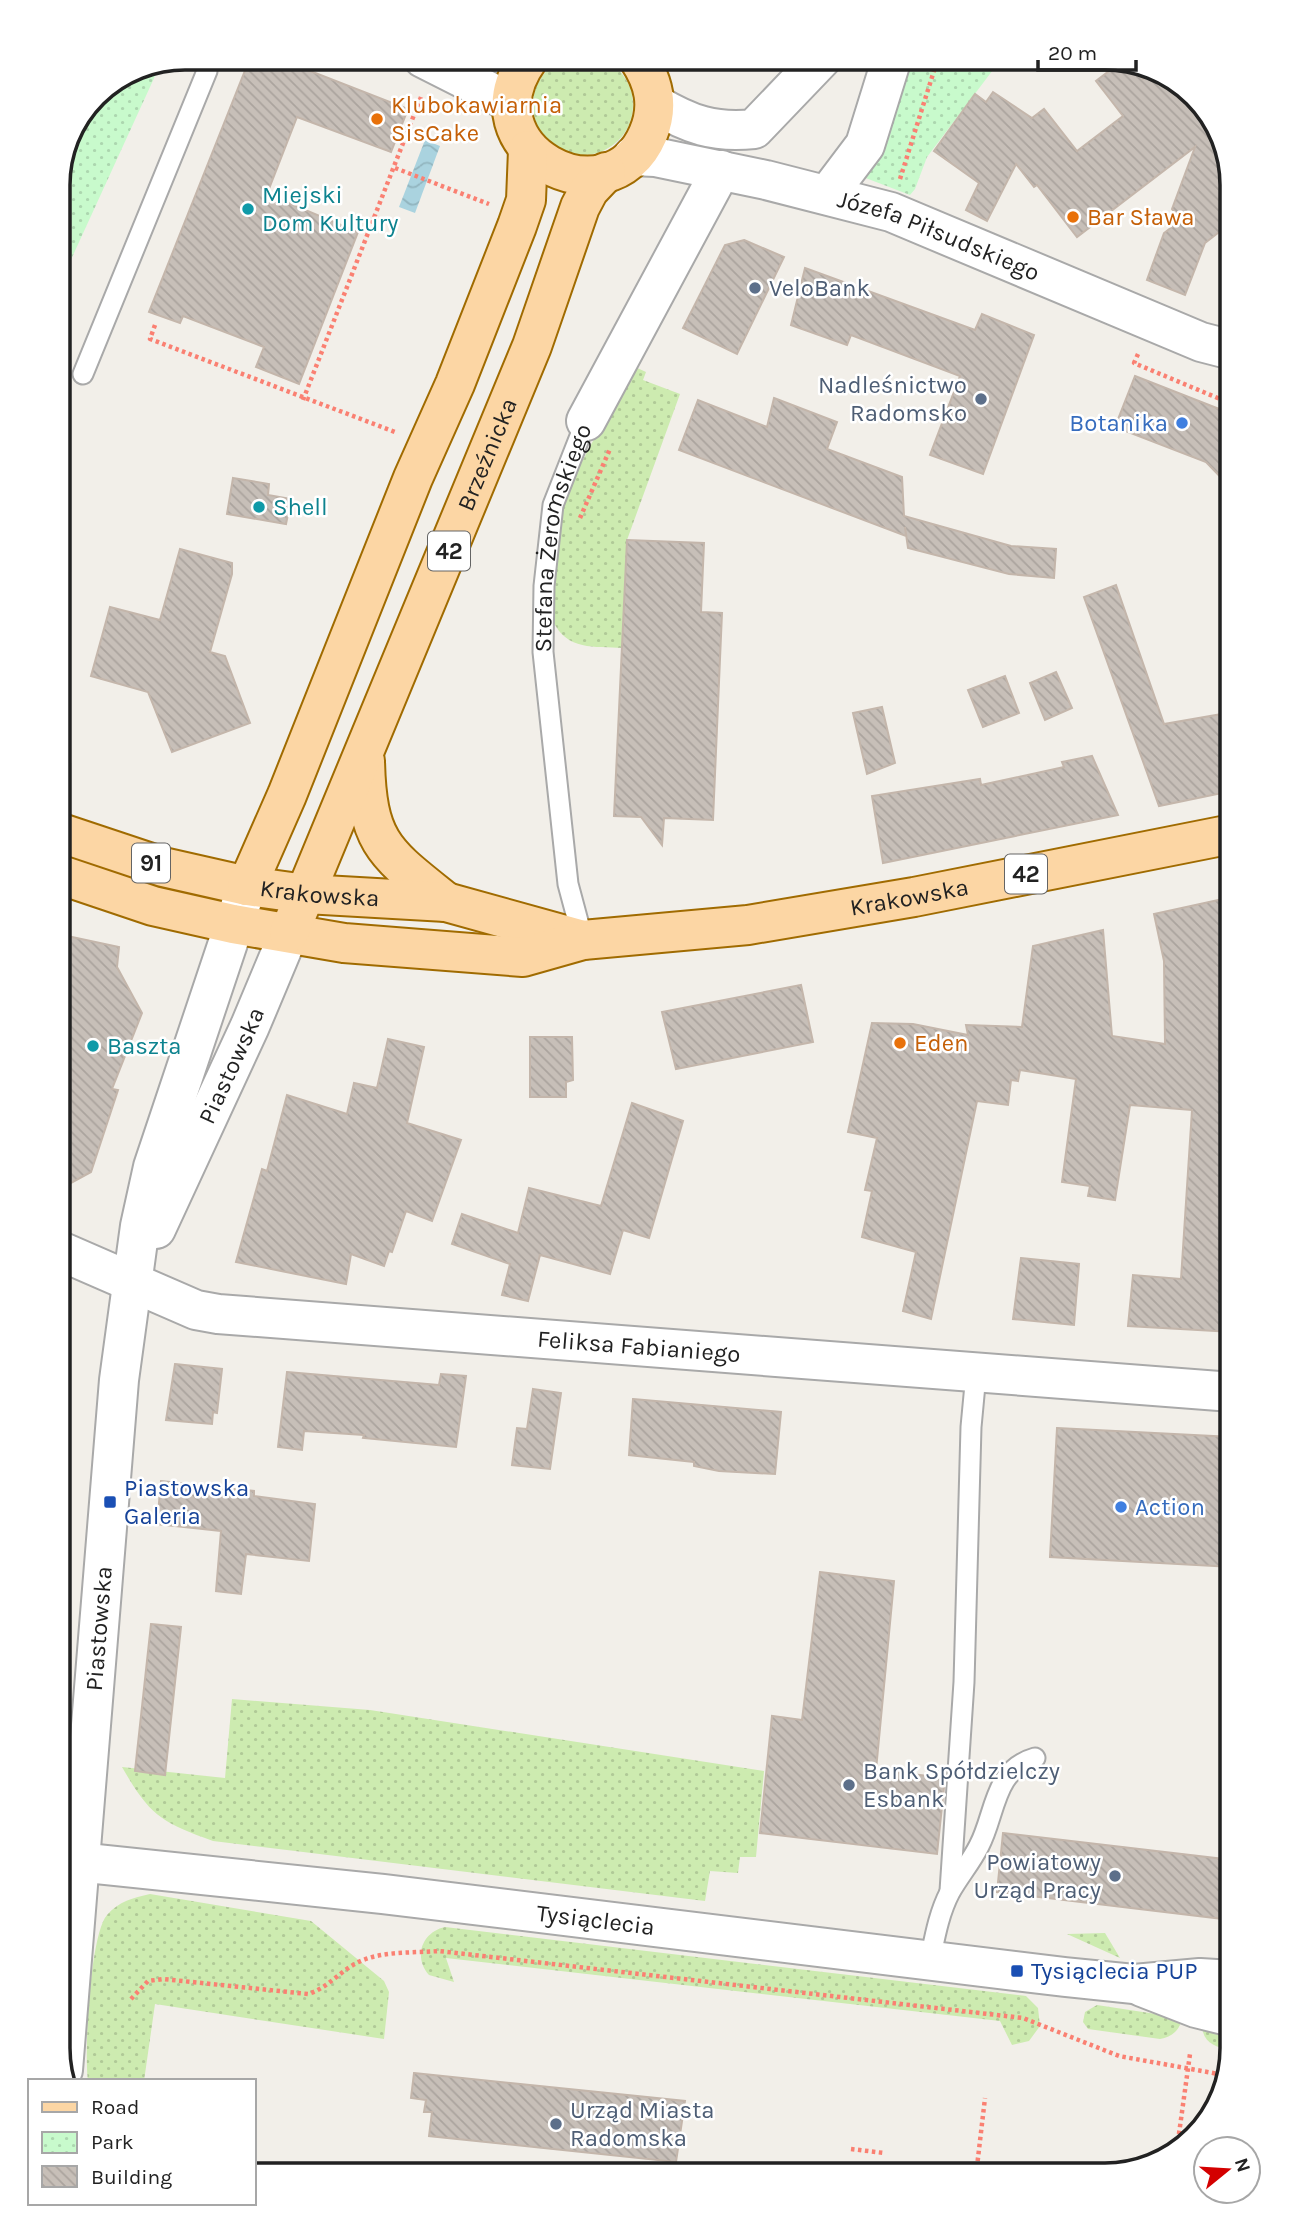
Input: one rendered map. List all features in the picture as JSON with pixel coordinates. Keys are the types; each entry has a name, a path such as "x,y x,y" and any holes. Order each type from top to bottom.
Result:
{"main road":[{"path":"512,103 514,85 522,70"},
{"name":"42","path":"512,103 513,120 528,150 544,164 564,173 585,176 619,164 649,132 646,73"},
{"name":"42","path":"247,886 413,478 456,384 517,226 526,200 528,150"},
{"name":"Brzeźnicka","path":"289,933 365,755 532,346 580,207 589,190 619,164"},
{"path":"365,755 366,797 376,836 397,863 446,902"},
{"name":"Krakowska","path":"70,836 163,867 247,886 306,894 446,902 583,940"},
{"name":"Krakowska","path":"70,878 153,905 233,924 344,943 523,957 583,940 748,925 914,897 1220,836"}],"street":[{"path":"447,70 512,103"},
{"path":"646,73 695,124 723,132 754,129 811,70"},
{"path":"828,194 865,145 888,70"},
{"path":"754,129 766,180"},
{"name":"Józefa Piłsudskiego","path":"619,164 655,157 828,194 891,212 1201,342 1220,347"},
{"name":"Stefana Żeromskiego","path":"600,432 722,170"},
{"name":"Piastowska","path":"70,1851 119,1380 140,1226 153,1167 247,886"},
{"name":"Piastowska","path":"135,1278 250,1026 289,933"},
{"name":"Feliksa Fabianiego","path":"70,1254 135,1278 196,1310 218,1314 1220,1391"},
{"name":"Tysiąclecia","path":"70,1861 383,1894 1133,1984 1200,1978 1220,1979"},
{"name":"Tysiąclecia","path":"1133,1984 1196,2008 1220,2014"}],"lane":[{"path":"83,374 207,70"},
{"name":"Stefana Żeromskiego","path":"583,940 568,884 543,652 543,625 546,553 553,505 600,432"},
{"path":"950,1891 964,1682 971,1427 976,1374"},
{"path":"930,1960 940,1916 950,1891 980,1844 1000,1786 1026,1761 1035,1758"}],"path":[{"path":"899,181 934,70"},
{"path":"303,400 417,112"},
{"path":"396,168 497,208"},
{"path":"155,325 150,339 303,400 395,432"},
{"path":"1139,350 1134,363 1220,399"},
{"path":"578,524 600,432"},
{"path":"131,1999 148,1981 163,1979 308,1994 318,1991 363,1960 390,1954 439,1951 1023,2018 1119,2056 1217,2074"},
{"path":"1179,2136 1190,2054"},
{"path":"977,2163 985,2098"},
{"path":"851,2149 884,2152"}],"green space":[{"path":"548,70 618,70 632,95 632,115 624,133 611,146 593,154 573,154 555,146 542,133 534,115 534,95"},
{"path":"902,70 993,70 927,157 915,189 910,195 863,177"},
{"path":"156,74 70,262 70,177 82,134 94,115 109,99 127,85"},
{"path":"633,366 646,372 643,380 680,394 627,540 623,648 582,645 566,638 553,621 560,511 569,486"},
{"path":"232,1699 370,1710 764,1771 756,1857 740,1857 738,1873 710,1871 705,1901 213,1841 158,1815 141,1797 122,1767 225,1778"},
{"path":"150,1894 311,1921 384,1981 389,1992 384,2039 155,2004 144,2079 88,2079 90,1995 96,1945 107,1915 116,1906"},
{"path":"445,1927 1026,1996 1038,2008 1040,2026 1029,2041 1012,2045 1000,2021 446,1958 454,1982 429,1975 422,1961 422,1946 426,1940 431,1934"},
{"path":"1105,1933 1120,1958 1067,1934"},
{"path":"1097,2005 1182,2018 1175,2032 1160,2039 1088,2029 1083,2022 1085,2012"},
{"path":"1202,2021 1220,2026 1220,2047 1206,2039"}],"water":[{"path":"425,140 440,146 415,213 399,207"}],"building":[{"name":"Miejski Dom Kultury","path":"245,70 308,70 408,109 391,152 297,117 267,194 358,232 299,384 256,367 264,347 183,316 180,323 149,312"},
{"path":"1113,70 1156,82 1169,89 1191,109 1208,134 1219,170 1220,231 1205,243 1185,295 1147,280 1164,233 1181,220 1172,209 1195,147 1077,237 1037,185 1034,187 1016,164 987,221 966,210 979,183 934,151 975,94 986,102 993,92 1032,118 1044,109 1077,151 1123,116 1096,81"},
{"name":"VeloBank","path":"744,240 784,257 737,354 683,328 725,245"},
{"name":"Nadleśnictwo Radomsko","path":"805,268 975,330 982,314 1034,335 983,474 930,455 960,376 851,335 847,345 791,325"},
{"path":"1135,376 1220,409 1220,477 1206,462 1115,427"},
{"path":"774,398 837,422 827,449 902,477 904,516 1011,546 1056,549 1054,578 1009,574 908,548 905,527 906,536 679,450 698,400 767,427"},
{"name":"Shell","path":"233,478 269,484 268,495 291,499 286,524 227,514"},
{"path":"627,540 704,543 701,612 722,613 713,820 664,818 662,845 641,817 614,816"},
{"path":"180,549 232,563 232,574 210,652 225,656 250,723 172,752 148,692 91,676 110,607 160,620"},
{"path":"1116,585 1164,724 1220,714 1220,793 1159,806 1084,597"},
{"path":"1056,672 1072,708 1045,720 1030,683"},
{"path":"1005,676 1019,713 983,727 968,690"},
{"path":"882,707 895,763 867,774 853,713"},
{"path":"1092,756 1118,815 883,863 872,796 980,779 981,785 1064,767 1062,762"},
{"path":"1220,900 1220,1331 1128,1326 1133,1275 1181,1279 1192,1110 1130,1105 1115,1200 1088,1196 1090,1186 1062,1182 1076,1079 1020,1070 1018,1081 1011,1080 1008,1105 977,1101 931,1319 903,1311 916,1252 862,1237 872,1191 865,1190 877,1138 848,1132 872,1023 913,1024 968,1035 966,1025 1022,1027 1033,946 1103,930 1112,1036 1165,1044 1164,961 1154,914"},
{"name":"Baszta","path":"70,937 119,947 117,967 142,1013 112,1089 118,1090 91,1172 70,1183"},
{"path":"801,985 813,1042 676,1069 662,1012"},
{"path":"530,1037 572,1037 573,1080 566,1082 566,1097 530,1097"},
{"path":"388,1039 424,1047 407,1123 461,1140 432,1221 406,1211 392,1252 389,1251 384,1266 351,1254 346,1284 236,1262 262,1169 267,1171 287,1095 347,1114 354,1083 377,1088"},
{"path":"632,1103 683,1121 649,1238 623,1230 610,1274 540,1255 528,1301 502,1295 510,1264 452,1244 462,1214 518,1233 529,1188 601,1206"},
{"path":"1021,1258 1079,1264 1074,1325 1013,1319"},
{"path":"175,1364 222,1369 217,1413 213,1412 212,1424 166,1420"},
{"path":"287,1372 439,1385 441,1374 466,1376 456,1447 363,1438 364,1435 304,1431 302,1450 278,1447"},
{"path":"533,1389 561,1393 550,1469 512,1465 517,1428 527,1429"},
{"path":"633,1399 781,1412 775,1474 719,1471 694,1466 694,1462 629,1455"},
{"path":"1057,1428 1220,1436 1220,1566 1050,1557"},
{"path":"161,1481 254,1491 254,1496 315,1504 309,1561 246,1554 241,1594 216,1591 221,1531 157,1524"},
{"path":"820,1572 894,1581 876,1770 945,1778 937,1854 760,1833 772,1716 802,1720"},
{"path":"151,1624 181,1627 165,1775 135,1771"},
{"name":"Powiatowy Urząd Pracy","path":"1003,1833 1220,1859 1220,1919 997,1892"},
{"name":"Urząd Miasta Radomska","path":"414,2073 685,2101 676,2162 429,2136 432,2112 424,2112 426,2100 411,2098"}],"place":[{"name":"Klubokawiarnia SisCake","path":"377,119"},
{"name":"Miejski Dom Kultury","path":"248,209"},
{"name":"Bar Sława","path":"1073,217"},
{"name":"VeloBank","path":"755,288"},
{"name":"Nadleśnictwo Radomsko","path":"981,399"},
{"name":"Botanika","path":"1182,423"},
{"name":"Shell","path":"259,507"},
{"name":"Eden","path":"900,1043"},
{"name":"Baszta","path":"93,1046"},
{"name":"Piastowska Galeria","path":"110,1502"},
{"name":"Action","path":"1121,1507"},
{"name":"Bank Spółdzielczy Esbank","path":"849,1785"},
{"name":"Powiatowy Urząd Pracy","path":"1115,1876"},
{"name":"Tysiąclecia PUP","path":"1017,1971"},
{"name":"Urząd Miasta Radomska","path":"556,2124"}]}
